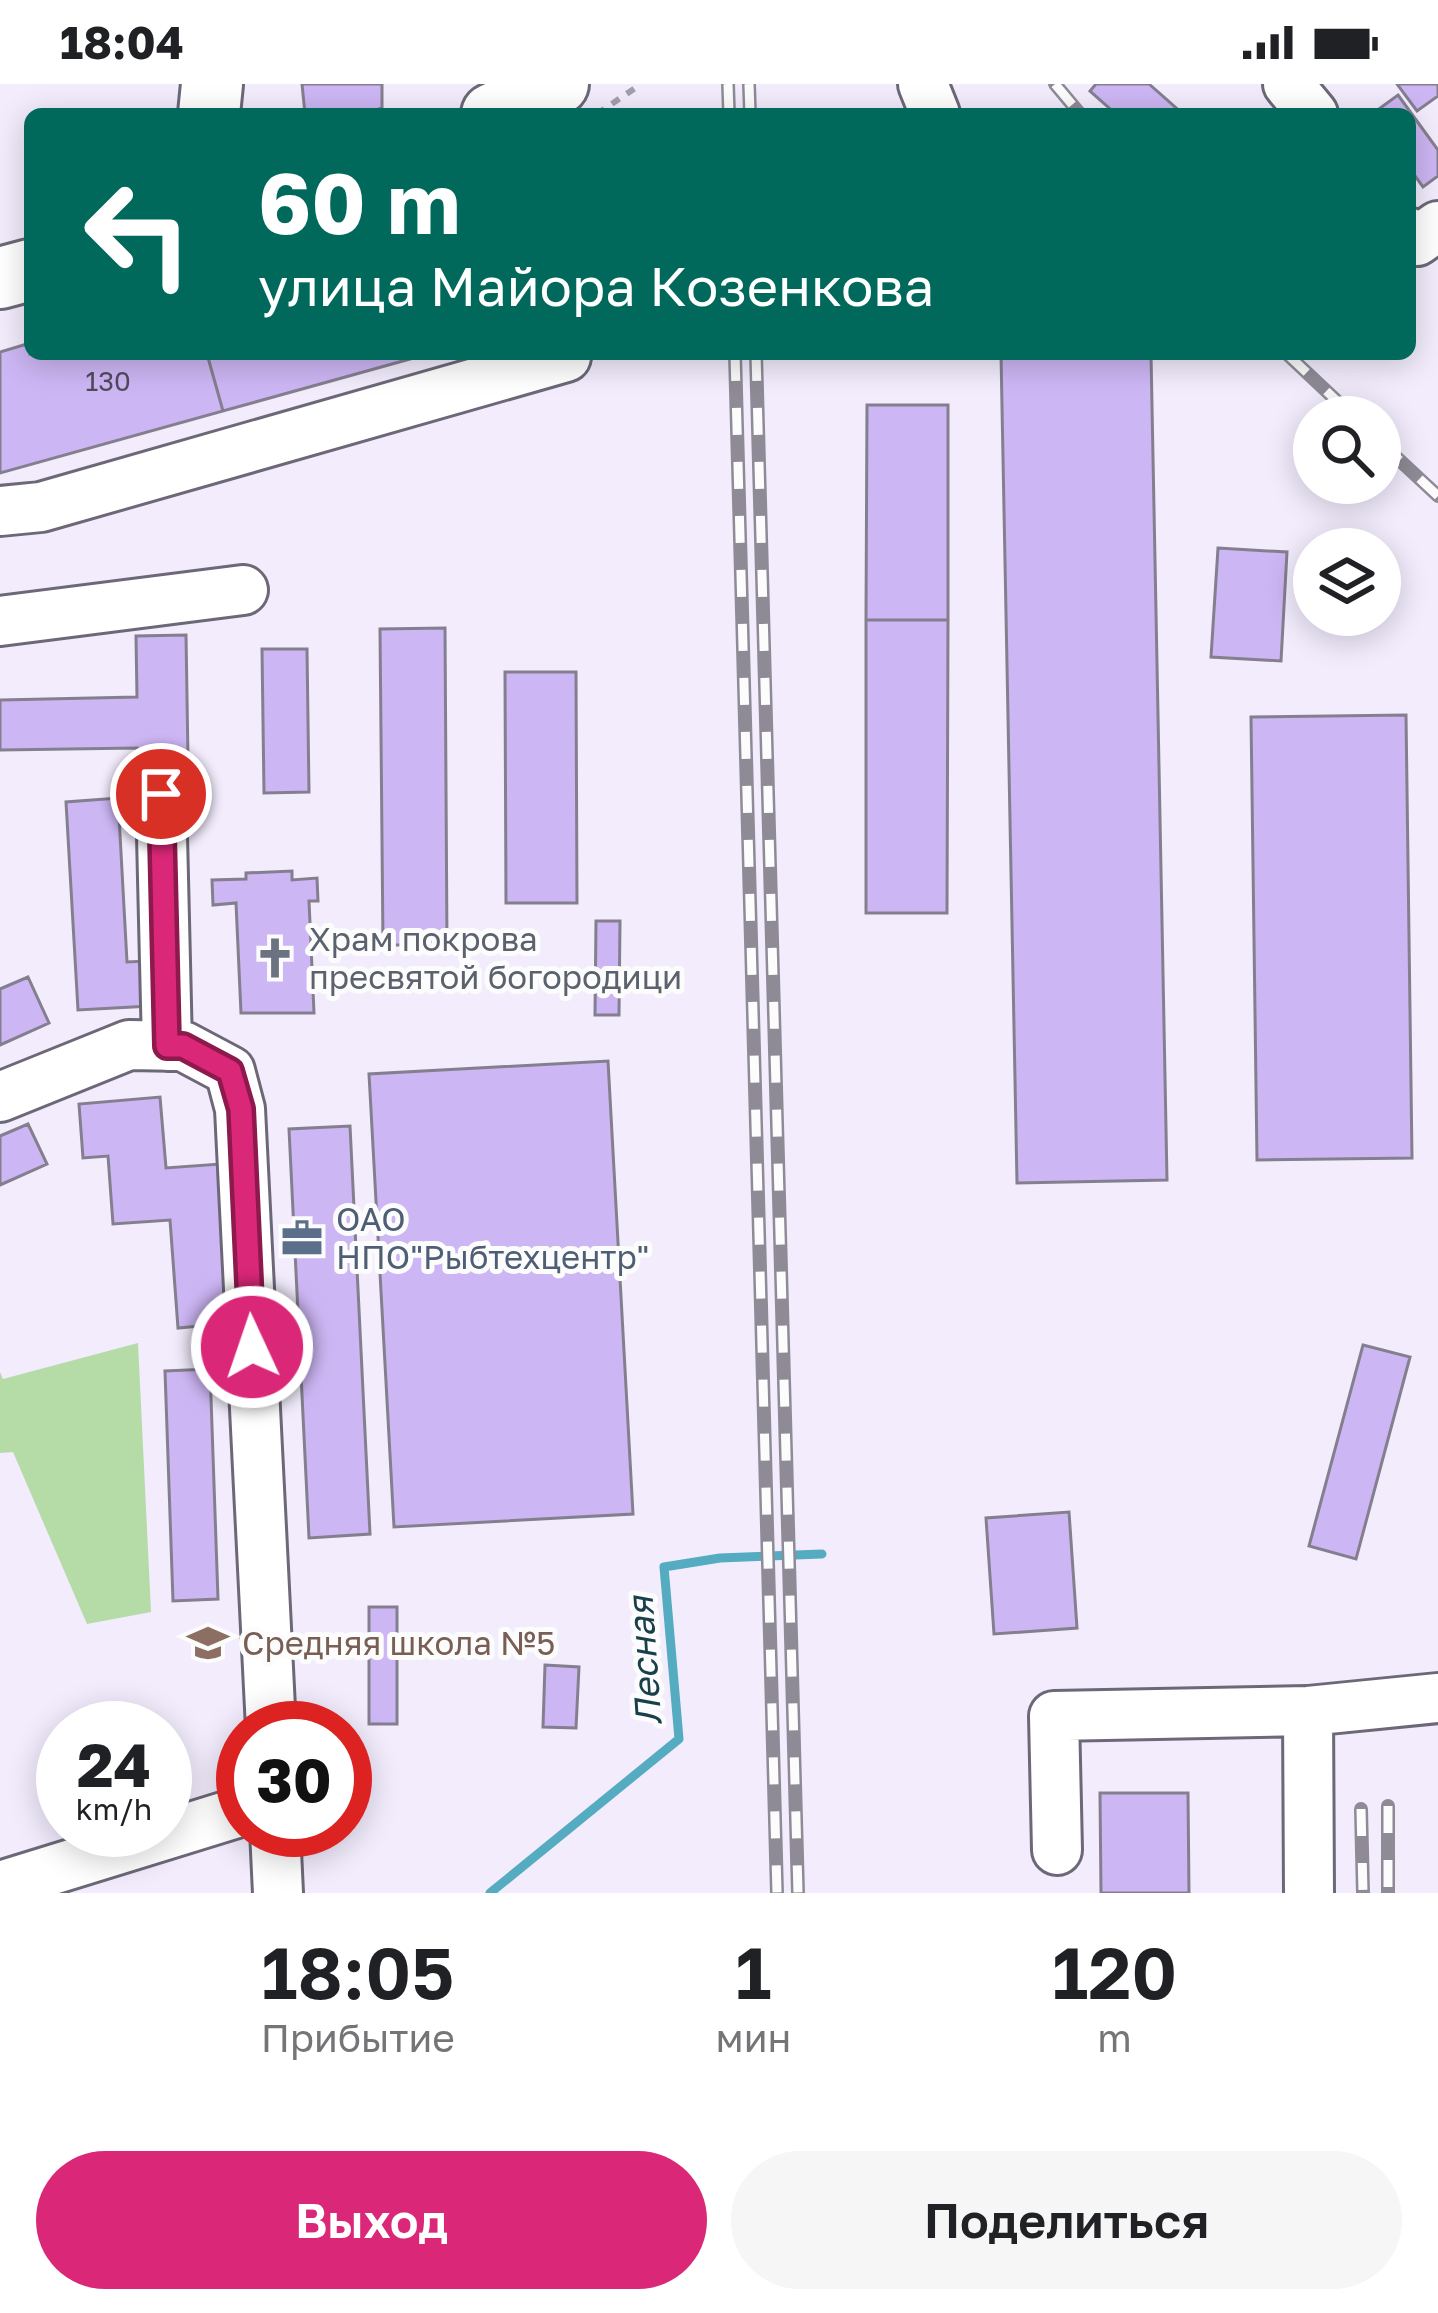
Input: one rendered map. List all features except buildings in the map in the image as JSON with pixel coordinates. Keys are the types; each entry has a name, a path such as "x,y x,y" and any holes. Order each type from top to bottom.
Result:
{"main road":[{"path":"512,108 566,92"}],"street":[{"path":"1288,84 1308,108"},
{"path":"0,511 41,508 556,360"},
{"path":"0,621 243,590"},
{"path":"161,794 167,1046"},
{"path":"0,1097 129,1045 183,1046 230,1071 241,1109 270,1701"},
{"path":"1057,1850 1054,1716 1308,1711 1438,1698"},
{"path":"1308,1711 1309,1893"},
{"path":"0,1886 216,1819"},
{"path":"276,1857 278,1893"}],"path":[{"path":"566,92 641,84"}],"green space":[{"path":"138,1343 151,1612 87,1624 13,1452 0,1453 0,1372 3,1379"}],"waterway":[{"name":"Лесная","path":"490,1893 679,1739 664,1567 720,1558 822,1554"}],"railway":[{"path":"728,84 729,108"},
{"path":"749,84 750,108"},
{"path":"1055,84 1075,108"},
{"path":"735,360 777,1893"},
{"path":"756,360 798,1893"},
{"path":"1293,360 1332,396"},
{"path":"1401,462 1438,496"},
{"path":"1388,1806 1388,1893"},
{"path":"1361,1809 1363,1893"}],"place":[{"name":"Храм покрова пресвятой богородици","path":"275,958"},
{"name":"ОАО НПО\"Рыбтехцентр\"","path":"302,1238"},
{"name":"Средняя школа №5","path":"208,1643"}],"route":[{"path":"161,794 167,1046 183,1046 230,1071 241,1109 252,1347"}]}
